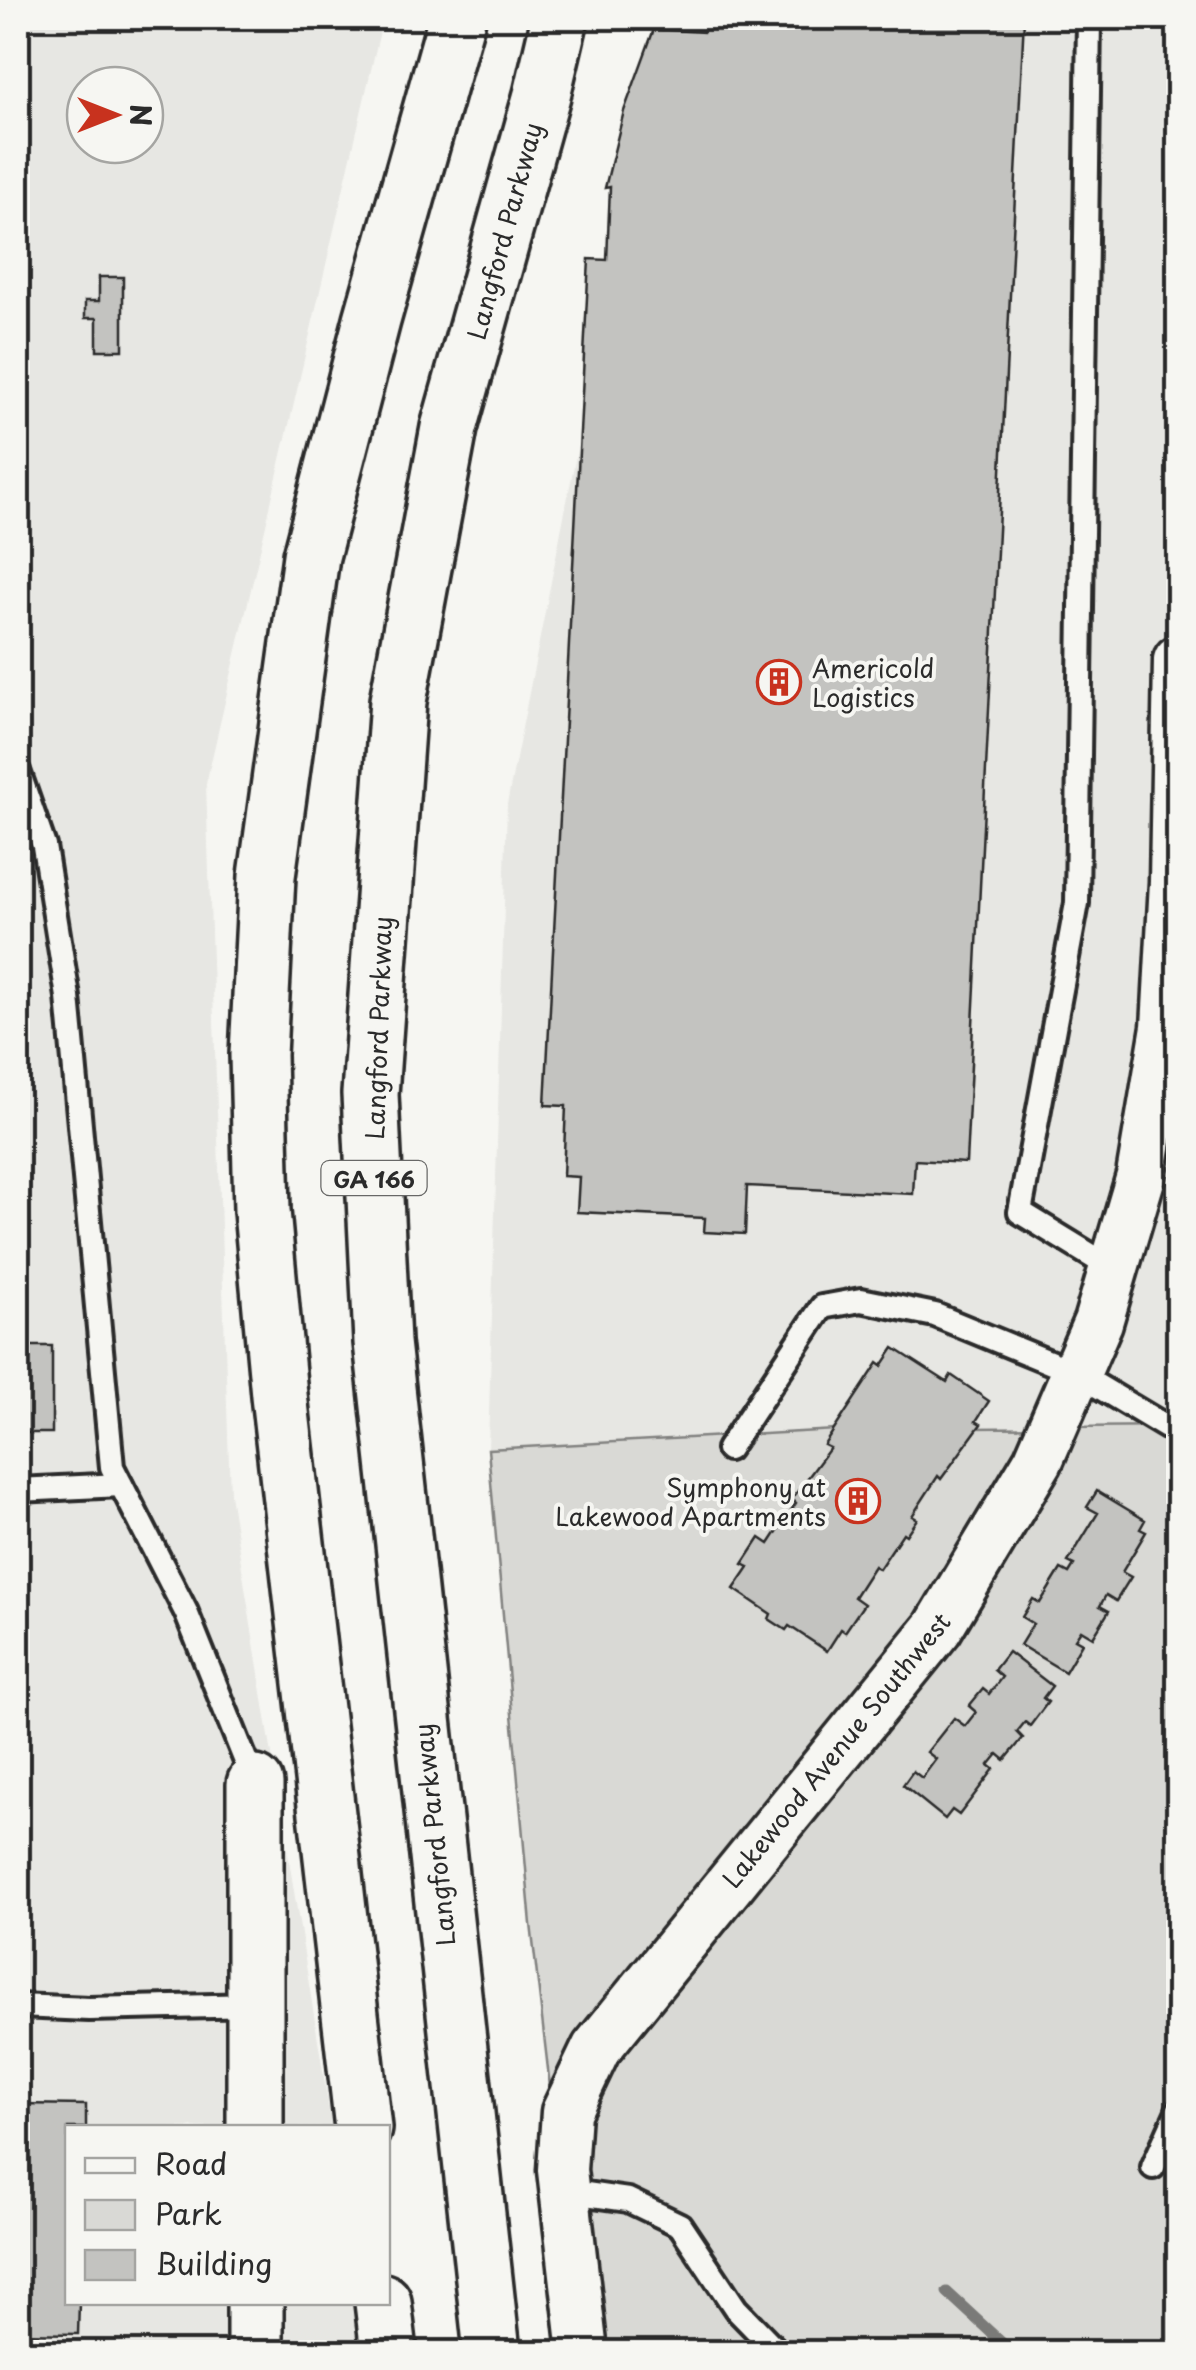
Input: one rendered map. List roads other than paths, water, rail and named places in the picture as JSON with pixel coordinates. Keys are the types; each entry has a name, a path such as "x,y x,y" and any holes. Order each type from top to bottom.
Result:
{"main road":[{"path":"364,2125 279,1394 262,1212 258,1054 266,876 311,556 457,18"},
{"name":"Langford Parkway","path":"492,2352 382,1342 370,1094 398,701 449,428 560,18"},
{"path":"255,1784 255,2125"},
{"path":"254,2352 255,2305"},
{"path":"384,2305 389,2352"}],"street":[{"name":"Lakewood Avenue Southwest","path":"583,2352 562,2170 566,2112 596,2049 938,1628 1038,1461 1098,1322 1141,1176 1166,1027 1176,882 1178,660"}],"lane":[{"path":"1089,18 1077,904 1020,1212 1113,1269"},
{"path":"18,771 44,846 68,996 112,1468 186,1612 255,1784"},
{"path":"728,1449 822,1307 861,1300 935,1315 1076,1373 1178,1434"},
{"path":"18,1490 121,1485"},
{"path":"18,2006 255,2005"},
{"path":"1154,2167 1178,2111"},
{"path":"564,2190 628,2200 680,2225 736,2309 778,2352"}],"waterway":[{"path":"947,2292 1012,2352"}],"place":[{"name":"Americold Logistics","path":"779,682"},
{"name":"Symphony at Lakewood Apartments","path":"858,1501"}]}
